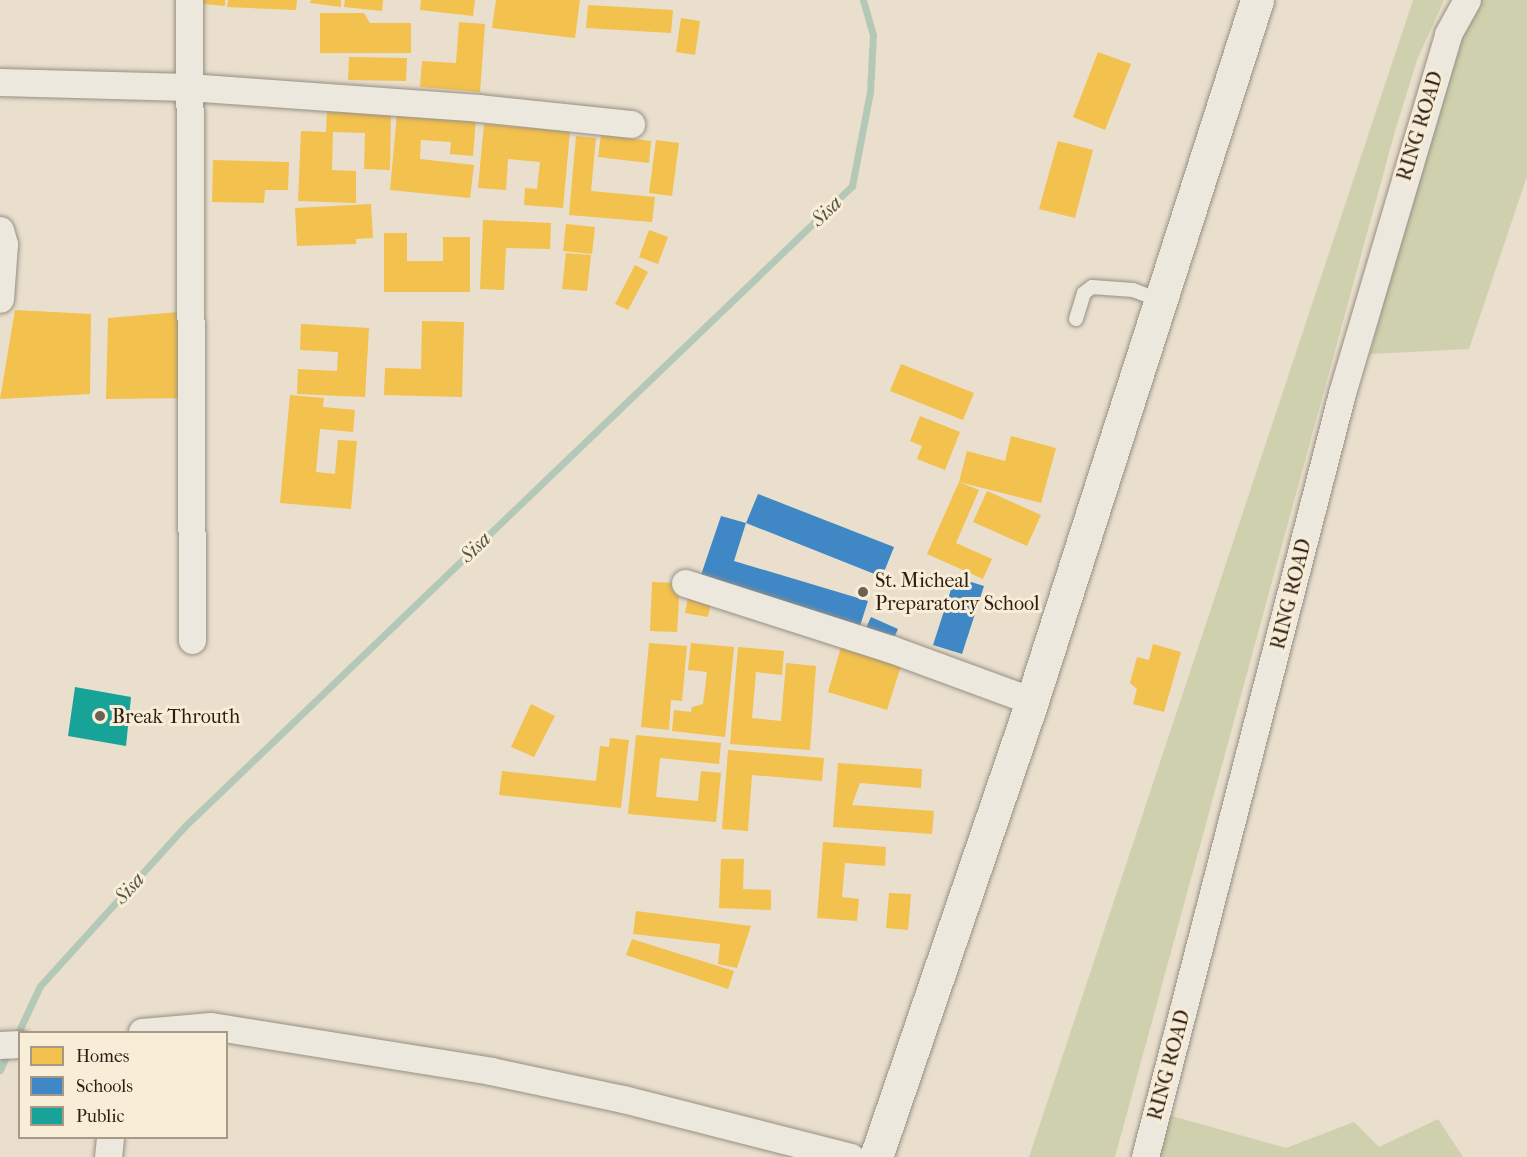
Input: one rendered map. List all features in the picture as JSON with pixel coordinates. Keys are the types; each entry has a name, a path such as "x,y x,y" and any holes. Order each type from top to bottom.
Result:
{"street":[{"path":"189,0 192,640"},
{"path":"876,1157 1032,700 1257,0"},
{"name":"RING ROAD","path":"1145,1157 1342,393 1448,34 1467,0"},
{"path":"0,82 188,87 479,108 631,124"},
{"path":"0,230 4,243 0,298"},
{"path":"685,583 891,649 1032,700"},
{"path":"154,1031 211,1026 491,1071 623,1099 851,1157"},
{"path":"0,1045 18,1044"},
{"path":"108,1157 110,1139"}],"lane":[{"path":"1076,319 1084,293 1092,287 1133,290 1161,301"}],"green space":[{"path":"1413,0 1444,0 1417,60 1395,131 1115,1157 1029,1157"},
{"path":"1477,0 1527,0 1527,176 1469,349 1370,354 1447,67"},
{"path":"1168,1115 1286,1148 1354,1122 1379,1147 1438,1119 1463,1157 1157,1157"}],"building: Homes":[{"path":"196,0 225,0 225,6 195,3"},
{"path":"228,0 297,0 296,10 227,7"},
{"path":"311,0 341,0 341,7 310,3"},
{"path":"345,0 383,0 382,11 344,7"},
{"path":"421,0 475,0 473,16 420,10"},
{"path":"496,0 580,0 575,38 492,28"},
{"path":"588,5 673,10 671,33 586,28"},
{"path":"320,13 364,13 370,23 411,23 411,53 320,53"},
{"path":"681,18 700,21 695,55 676,52"},
{"path":"459,22 485,24 480,92 420,87 422,61 456,63"},
{"path":"1098,52 1131,64 1105,130 1073,117"},
{"path":"349,57 407,58 406,81 348,80"},
{"path":"327,110 391,112 390,170 364,169 365,133 333,132 332,170 356,171 356,203 298,201 301,131 326,132"},
{"path":"397,113 476,118 473,156 450,154 451,142 421,140 420,159 474,165 470,198 390,190"},
{"path":"484,124 570,131 563,208 524,205 525,188 537,189 540,162 508,159 506,190 478,188"},
{"path":"601,135 651,141 649,163 598,157"},
{"path":"576,136 596,138 591,191 655,197 652,222 569,215"},
{"path":"656,140 679,143 672,196 649,193"},
{"path":"1058,141 1093,150 1075,218 1039,209"},
{"path":"213,160 289,162 288,190 265,190 264,203 212,202"},
{"path":"371,204 373,238 356,239 356,244 297,246 295,208"},
{"path":"483,220 551,223 550,249 506,248 504,290 480,289"},
{"path":"566,224 595,227 592,254 563,251"},
{"path":"649,230 668,237 658,264 639,257"},
{"path":"384,233 407,233 407,261 443,261 443,237 470,237 470,292 384,292"},
{"path":"566,253 591,255 587,291 562,289"},
{"path":"635,265 648,272 628,310 615,304"},
{"path":"15,310 91,314 90,394 0,399"},
{"path":"190,311 190,398 106,399 108,318"},
{"path":"422,321 464,322 462,397 384,395 385,368 421,369"},
{"path":"301,324 369,328 365,397 297,394 298,369 337,371 338,352 300,350"},
{"path":"901,364 974,393 963,420 890,391"},
{"path":"290,395 324,398 323,407 355,410 353,432 320,429 316,472 335,474 338,440 357,441 351,509 280,503"},
{"path":"920,416 960,432 945,470 917,459 922,446 910,441"},
{"path":"1011,436 1056,448 1041,503 959,482 967,451 1005,461"},
{"path":"959,482 979,490 956,543 992,559 983,579 927,554"},
{"path":"987,491 1041,515 1027,546 973,522"},
{"path":"652,582 680,583 677,632 650,631"},
{"path":"688,598 711,602 708,617 685,613"},
{"path":"649,643 687,646 682,701 671,700 669,730 641,727"},
{"path":"691,643 734,647 725,737 672,731 674,710 691,712 692,707 703,704 707,672 688,670"},
{"path":"1153,644 1181,652 1164,712 1133,704 1137,689 1130,683 1137,657 1149,660"},
{"path":"738,647 784,651 782,675 756,672 752,718 781,721 786,663 816,666 810,750 730,744"},
{"path":"841,647 901,666 887,710 828,692"},
{"path":"531,704 555,716 534,757 511,747"},
{"path":"636,735 721,743 719,764 660,758 656,797 698,801 701,771 721,773 716,822 628,814"},
{"path":"610,738 629,740 621,808 499,795 502,771 596,781 600,746 609,747"},
{"path":"728,750 824,758 822,781 752,775 748,831 722,829"},
{"path":"838,763 922,769 921,788 860,783 852,805 934,811 932,834 833,827"},
{"path":"823,842 886,847 885,866 845,863 842,897 859,899 857,921 817,918"},
{"path":"721,859 744,859 743,889 771,890 771,910 719,908"},
{"path":"889,893 911,894 908,930 886,928"},
{"path":"636,911 751,926 737,968 718,964 720,944 633,934"},
{"path":"632,939 734,971 728,989 626,955"}],"building: Schools":[{"path":"758,494 894,547 882,577 746,523"},
{"path":"721,516 746,523 734,561 868,601 859,629 701,575"},
{"path":"955,577 984,586 962,654 933,645"},
{"path":"871,617 898,629 893,640 866,628"}],"building: Public":[{"name":"Break Throuth","path":"75,687 131,697 126,746 68,736"}],"waterway":[{"name":"Sisa","path":"19,1031 40,986 185,826 852,186 870,92 873,35 863,0"},
{"name":"Sisa","path":"16,1037 18,1033"},
{"name":"Sisa","path":"0,1070 9,1050"}],"place":[{"name":"St. Micheal Preparatory School","path":"863,592"},
{"name":"Break Throuth","path":"100,716"}]}
